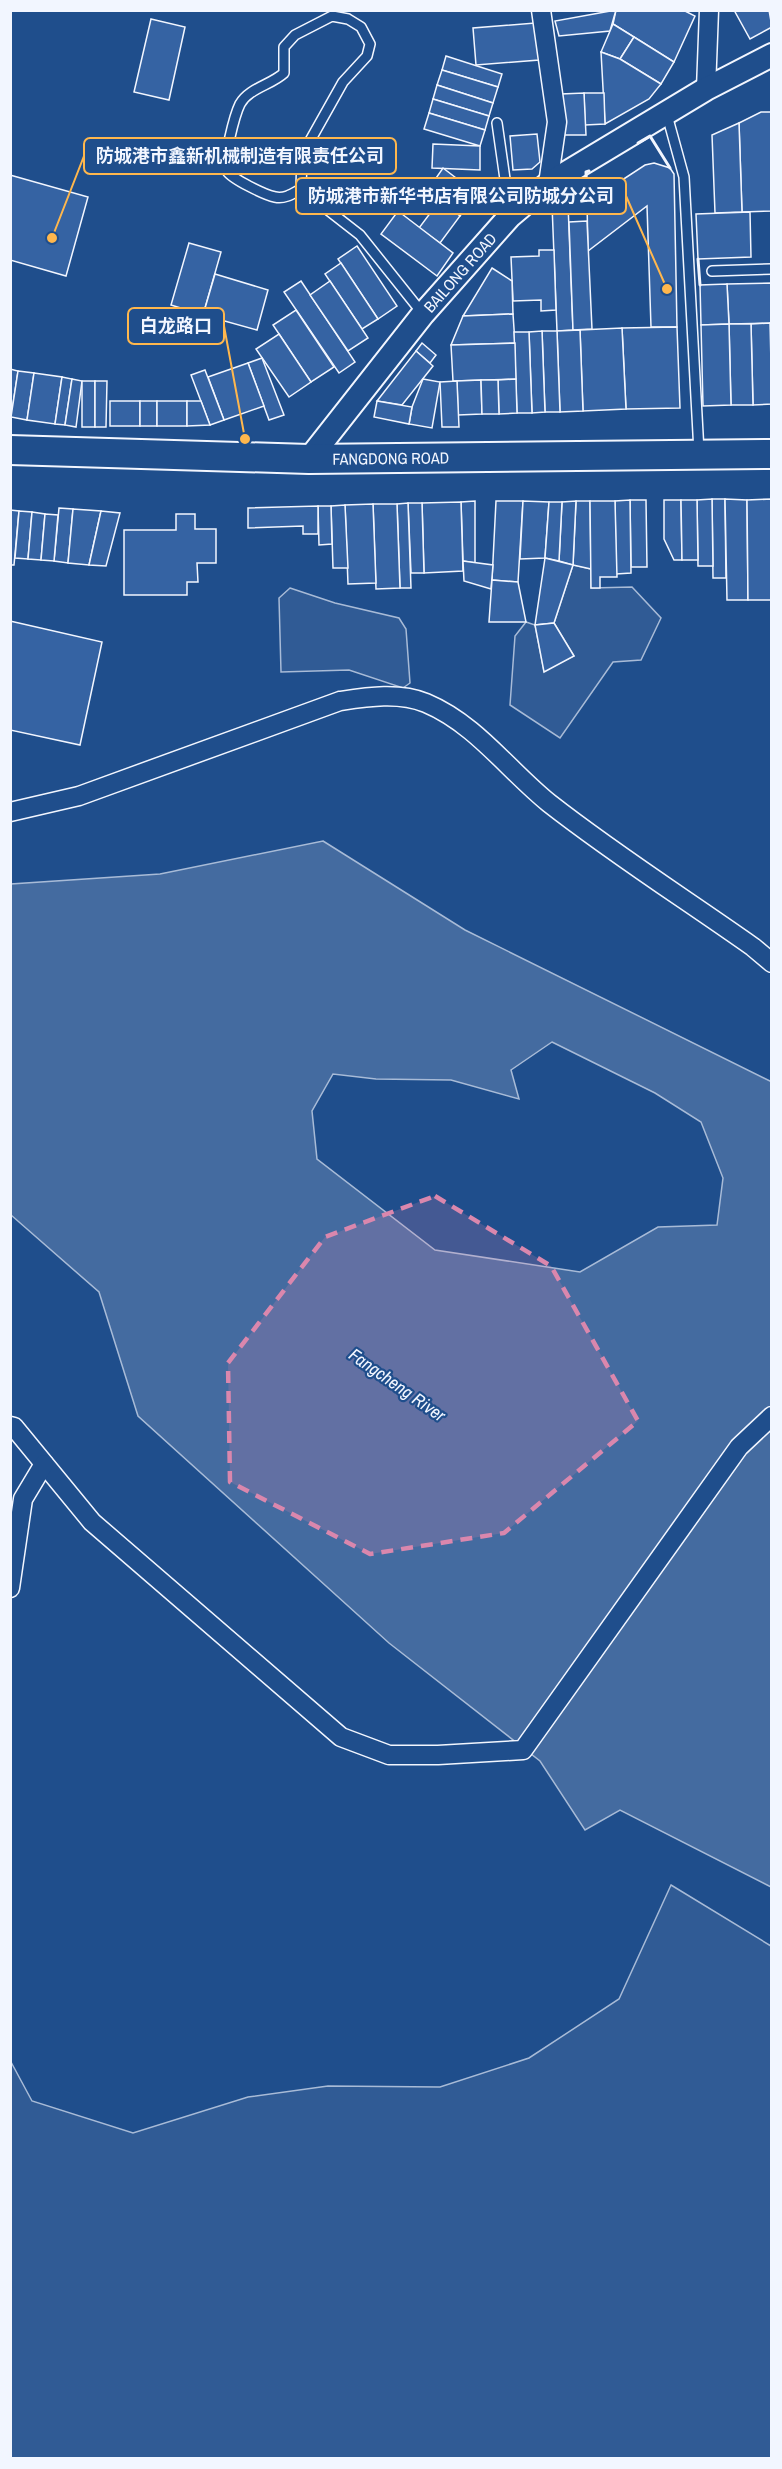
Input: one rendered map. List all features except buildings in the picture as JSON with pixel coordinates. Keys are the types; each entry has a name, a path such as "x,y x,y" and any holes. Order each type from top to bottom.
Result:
{"main road":[{"name":"FANGDONG ROAD","path":"10,450 309,459 771,454"}],"street":[{"path":"542,10 557,122 548,184"},
{"path":"706,89 709,10"},
{"name":"BAILONG ROAD","path":"309,459 423,314 510,216 548,184 706,89 771,56"},
{"path":"10,812 79,796 340,701 382,696 424,702 459,722 500,755 547,801 572,820 753,947 771,963"},
{"path":"12,1426 92,1522 341,1737 389,1755 438,1755 523,1750 739,1447 771,1416"},
{"path":"10,1588 23,1499 44,1464"}],"lane":[{"path":"332,16 348,19 361,27 370,44 367,56 343,82 302,155 301,189 288,197 275,197 237,180 227,171 224,160 240,104 255,89 274,83 284,73 284,47 295,35 332,16"},
{"path":"666,113 684,177 699,454"},
{"path":"497,123 510,216"},
{"path":"301,189 360,235 423,314"},
{"path":"712,271 771,270"}],"highlighted area":[{"path":"435,1196 551,1266 638,1421 504,1533 370,1554 230,1482 228,1363 325,1237"}],"shaded area":[{"path":"573,565 591,569 591,588 632,587 661,618 641,660 613,662 560,738 510,705 515,636 526,622 535,625 544,671 574,656 554,623"},
{"path":"290,588 335,603 399,618 406,629 410,683 403,688 349,670 281,672 279,598"},
{"path":"671,1885 771,1946 771,2458 11,2458 11,2062 32,2101 133,2133 248,2097 328,2086 440,2087 529,2058 619,1999"}],"water":[{"name":"Fangcheng River","path":"323,841 465,930 772,1082 771,1887 620,1810 585,1830 540,1761 389,1643 138,1416 99,1292 11,1215 11,884 160,874","holes":["552,1042 655,1093 701,1122 723,1178 717,1225 658,1227 580,1272 435,1250 317,1159 312,1111 333,1074 376,1079 451,1080 519,1099 511,1070"]}],"wall":[{"path":"638,143 650,136 670,168"},
{"path":"587,203 586,172 589,171"},
{"path":"698,259 700,285"}],"place":[{"name":"防城港市鑫新机械制造有限责任公司","path":"52,238"},
{"name":"防城港市新华书店有限公司防城分公司","path":"667,289"},
{"name":"白龙路口","path":"245,439"}]}
